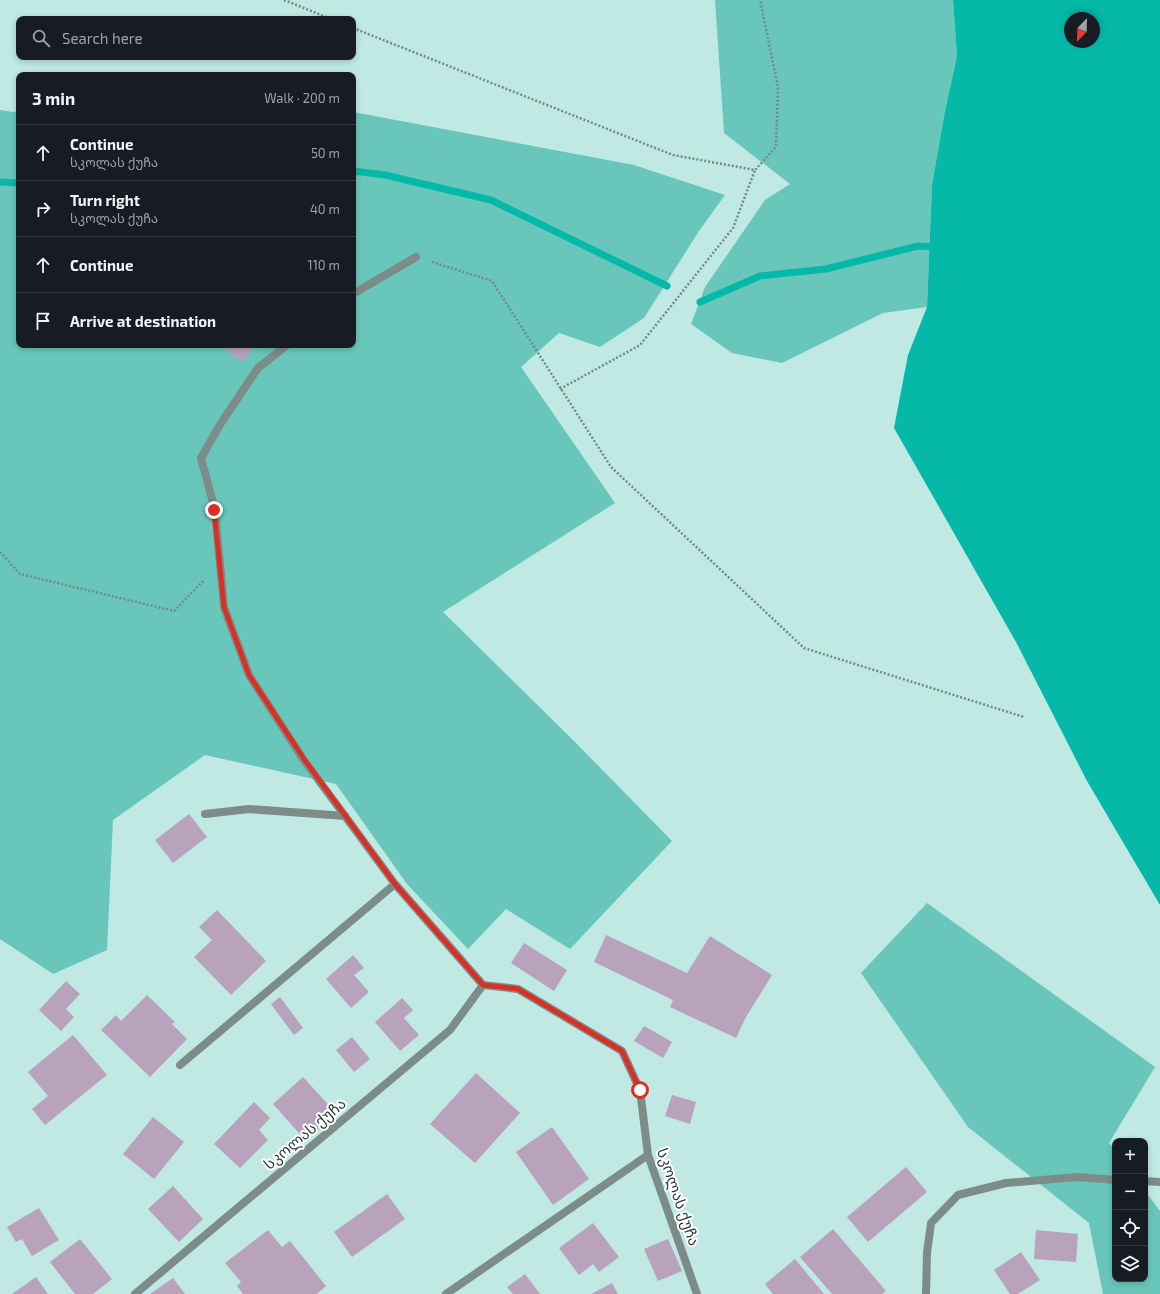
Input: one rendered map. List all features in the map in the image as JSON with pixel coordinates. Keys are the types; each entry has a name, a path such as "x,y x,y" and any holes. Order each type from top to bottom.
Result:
{"street":[{"path":"356,292 416,257"},
{"path":"283,348 258,368 201,458 214,510 224,607 249,675 304,759 395,884 483,985"},
{"path":"205,814 249,809 346,816"},
{"path":"180,1065 395,884"},
{"name":"სკოლას ქუჩა","path":"134,1294 450,1030 483,985 518,989 622,1051 640,1090 648,1155 697,1294"},
{"path":"446,1294 648,1155"},
{"path":"926,1294 927,1253 931,1223 958,1195 1006,1183 1077,1177 1112,1180"},
{"path":"1148,1181 1160,1182"}],"path":[{"path":"284,0 324,16"},
{"path":"560,389 640,345 733,228 755,170 776,147 778,87 760,0"},
{"path":"356,29 673,155 755,170"},
{"path":"416,257 492,281 611,468 804,648 1024,717"},
{"path":"0,552 20,574 174,611 220,564"}],"shaded area":[{"path":"715,0 953,0 957,56 945,111 932,185 927,307 883,313 782,363 732,353 691,324 705,287 765,200 790,184 724,133"},
{"path":"953,0 1160,0 1160,905 1087,781 1016,642 894,428 908,355 927,307 932,185 945,111 957,56"},
{"path":"0,110 16,112 16,348 356,348 356,113 634,165 725,195 699,231 644,318 600,347 559,333 521,367 615,503 443,612 573,740 672,841 570,949 506,909 468,949 407,884 336,784 205,755 113,820 107,950 53,974 0,939"},
{"path":"927,903 1155,1067 1109,1143 1112,1146 1112,1282 1148,1282 1148,1195 1160,1211 1160,1294 1103,1294 1089,1223 968,1127 861,973"}],"building":[{"path":"223,348 253,348 242,362"},
{"path":"189,814 207,837 173,863 155,840"},
{"path":"217,910 266,961 231,995 194,957 212,940 199,927"},
{"path":"606,935 687,973 710,936 772,975 746,1017 736,1038 670,1007 673,1000 594,962"},
{"path":"524,943 567,970 554,991 511,963"},
{"path":"353,955 364,968 354,975 369,992 351,1008 326,979"},
{"path":"66,981 80,994 66,1009 74,1017 61,1031 39,1010"},
{"path":"147,995 175,1022 172,1024 187,1039 150,1077 101,1030 116,1015 121,1021"},
{"path":"280,997 303,1028 294,1035 271,1004"},
{"path":"402,998 413,1010 404,1018 419,1035 400,1051 375,1022"},
{"path":"644,1026 672,1042 663,1058 634,1041"},
{"path":"73,1035 107,1075 45,1125 32,1109 48,1096 28,1072"},
{"path":"352,1037 370,1059 354,1072 336,1050"},
{"path":"476,1073 520,1113 475,1163 430,1124"},
{"path":"303,1077 336,1113 306,1141 273,1104"},
{"path":"672,1095 696,1102 690,1124 665,1116"},
{"path":"254,1102 270,1118 259,1130 268,1140 240,1168 214,1144"},
{"path":"153,1117 184,1142 154,1179 123,1154"},
{"path":"552,1127 589,1179 553,1205 516,1152"},
{"path":"906,1167 927,1192 868,1242 847,1217"},
{"path":"173,1186 203,1219 179,1242 148,1209"},
{"path":"387,1194 405,1219 352,1257 334,1232"},
{"path":"39,1208 59,1240 32,1256 22,1239 16,1242 7,1227"},
{"path":"593,1223 619,1257 599,1272 593,1264 579,1275 559,1248"},
{"path":"833,1229 886,1291 882,1294 832,1294 800,1257"},
{"path":"268,1230 282,1247 290,1241 326,1286 317,1294 243,1294 237,1286 241,1282 225,1263"},
{"path":"1036,1230 1078,1234 1076,1262 1034,1259"},
{"path":"80,1239 112,1279 93,1294 75,1294 50,1262"},
{"path":"668,1239 682,1271 658,1281 644,1249"},
{"path":"1021,1252 1040,1280 1018,1294 1010,1294 994,1270"},
{"path":"795,1259 824,1294 773,1294 765,1284"},
{"path":"525,1274 540,1294 513,1294 507,1287"},
{"path":"36,1277 48,1294 12,1294"},
{"path":"173,1278 185,1294 150,1294"},
{"path":"612,1283 618,1294 591,1294"}],"waterway":[{"path":"356,171 385,175 491,200 667,286"},
{"path":"0,182 16,183"},
{"path":"700,302 760,276 826,269 918,246 937,247"}],"route":[{"path":"214,510 224,607 249,675 304,759 395,884 483,985 518,989 622,1051 640,1090"}]}
